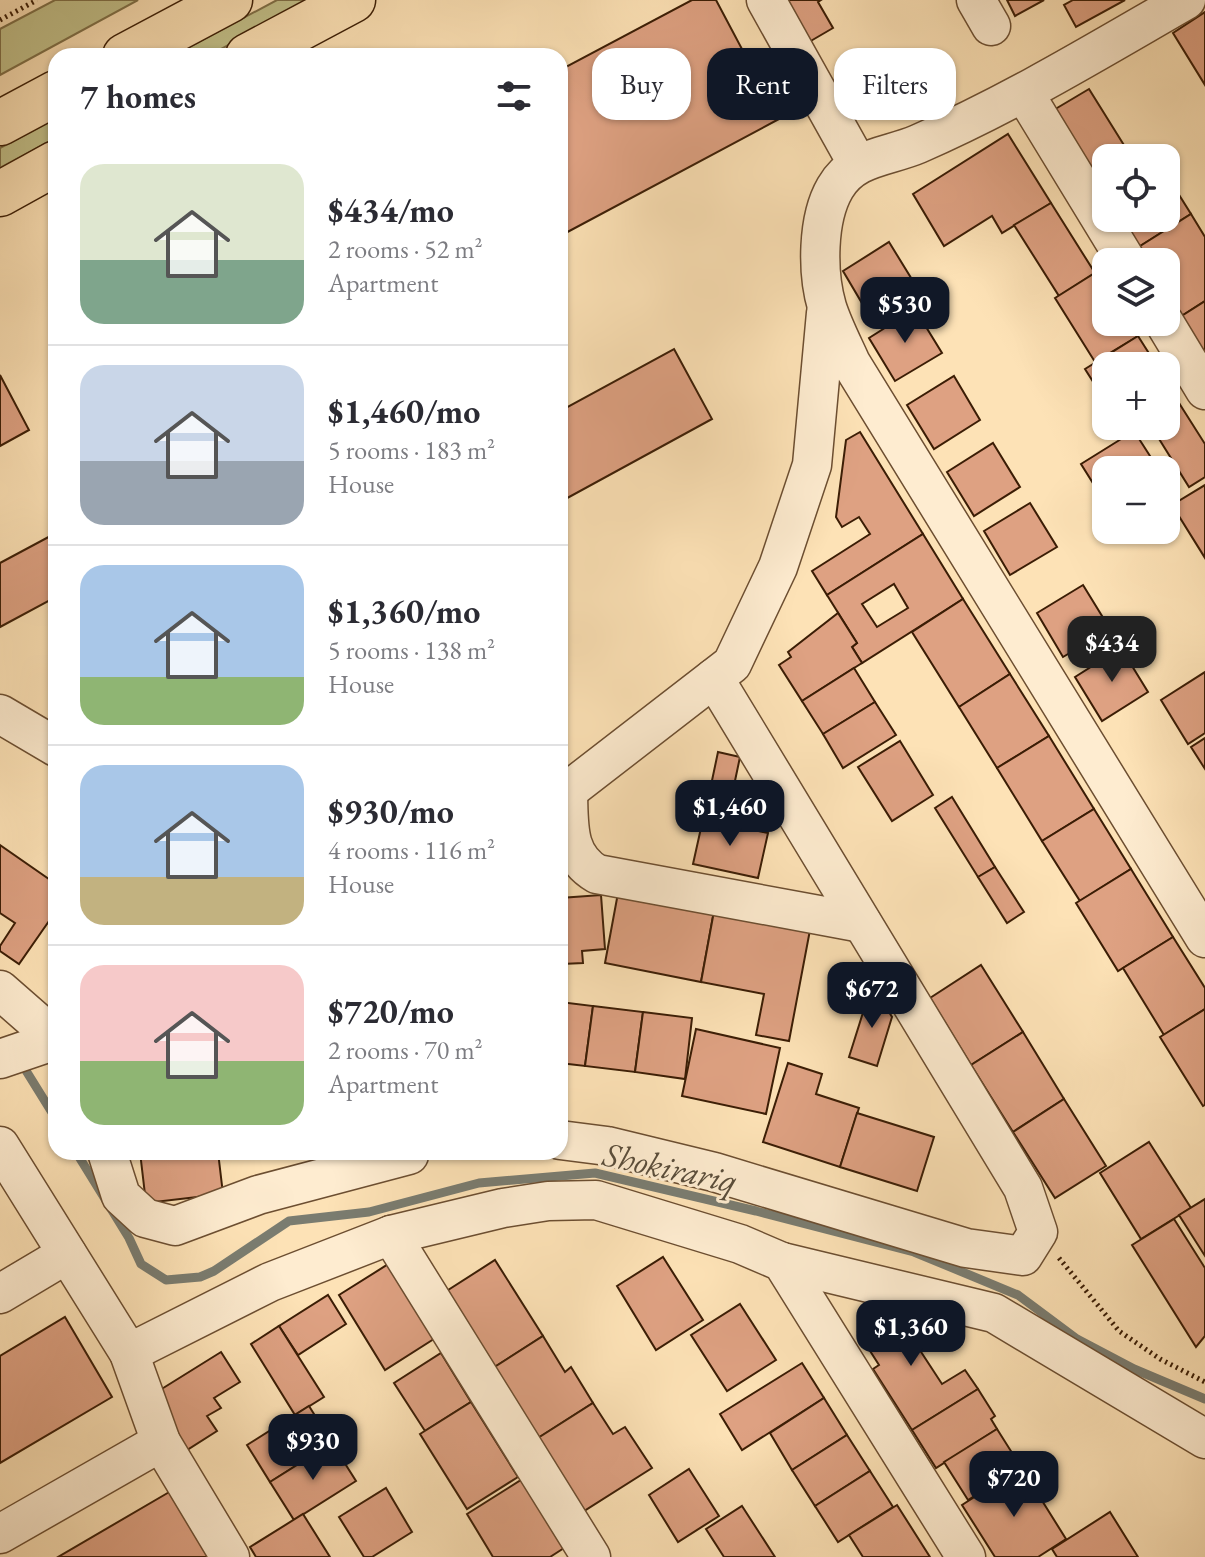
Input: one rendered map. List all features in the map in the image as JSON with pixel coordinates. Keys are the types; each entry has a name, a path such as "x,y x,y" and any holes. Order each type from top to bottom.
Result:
{"main road":[{"path":"140,48 230,0"},
{"path":"263,48 353,0"},
{"path":"0,123 48,97"},
{"path":"0,194 48,167"}],"street":[{"path":"766,0 857,163"},
{"path":"568,792 732,664 778,567 812,465 827,306 820,254 824,220 835,187 857,163 916,145 1024,93 1186,0"},
{"path":"1024,93 1118,248"},
{"path":"827,306 851,363 1205,938"},
{"path":"1172,336 1205,390"},
{"path":"568,1141 607,1146 714,1172 966,1248 1023,1256 1038,1232 1023,1188 714,678"},
{"path":"0,714 48,742"},
{"path":"568,822 572,850 584,867 597,874 862,923"},
{"path":"0,990 34,1047"},
{"path":"110,1160 121,1196 145,1218 175,1226 258,1195 390,1160"},
{"path":"6,1167 67,1254 129,1353 161,1442 230,1557"},
{"path":"129,1353 270,1282 391,1235 503,1208 548,1201 596,1200 740,1244 782,1262 994,1313 1205,1439"},
{"path":"391,1235 591,1557"},
{"path":"0,1294 67,1254"},
{"path":"782,1262 966,1557"},
{"path":"0,1534 161,1442"}],"path":[{"path":"0,20 37,0"},
{"path":"1038,1232 1119,1331 1160,1359 1205,1382"}],"shaded area":[{"path":"55,0 138,0 0,75 0,29"},
{"path":"277,0 313,0 223,48 187,48"},
{"path":"48,122 48,142 0,168 0,148"}],"building":[{"path":"692,0 716,0 741,48 707,48 707,120 777,120 568,232 568,66 592,53 592,120 691,120 691,48 601,48"},
{"path":"784,0 821,0 818,2 833,28 809,42"},
{"path":"1007,0 1044,0 1015,16"},
{"path":"1073,0 1125,0 1076,27 1064,5"},
{"path":"1205,12 1205,85 1173,33"},
{"path":"1089,89 1123,144 1092,144 1092,176 1052,111"},
{"path":"1008,134 1051,203 1002,233 992,216 944,246 913,194"},
{"path":"1180,196 1191,214 1180,221"},
{"path":"1051,203 1092,268 1092,275 1059,296 1014,225"},
{"path":"1191,214 1205,237 1205,301 1180,317 1180,248 1137,248 1162,232 1180,232 1180,221"},
{"path":"1127,232 1162,232 1137,248"},
{"path":"889,242 916,286 869,315 843,271"},
{"path":"1092,275 1092,336 1138,336 1112,352 1092,352 1092,357 1055,298"},
{"path":"1205,301 1205,357 1180,317"},
{"path":"915,309 942,353 895,381 869,338"},
{"path":"1138,336 1148,352 1112,352"},
{"path":"674,349 712,419 568,498 568,407"},
{"path":"1092,365 1092,380 1085,369"},
{"path":"0,375 29,430 0,446"},
{"path":"954,376 980,420 934,449 907,405"},
{"path":"1180,405 1205,444 1205,477 1189,487 1180,473 1180,456 1170,456 1160,440 1180,440"},
{"path":"860,432 923,534 827,595 812,571 870,534 859,517 842,527 836,517 846,440"},
{"path":"1120,440 1140,440 1150,456 1094,456"},
{"path":"993,443 1020,487 974,516 947,472"},
{"path":"1092,457 1092,482 1081,464"},
{"path":"1205,485 1205,558 1180,518 1180,500"},
{"path":"1030,503 1057,547 1010,575 984,531"},
{"path":"923,534 963,599 862,663 852,647 857,643 827,595","holes":["894,584 908,608 877,627 862,604"]},
{"path":"48,537 48,601 0,627 0,563"},
{"path":"1083,585 1110,629 1063,657 1037,613"},
{"path":"963,599 1010,674 959,707 912,632"},
{"path":"838,613 857,643 852,647 862,663 802,701 779,665 791,657 788,652"},
{"path":"1121,648 1148,692 1102,721 1075,677"},
{"path":"854,668 875,702 823,734 802,701"},
{"path":"1205,672 1205,733 1188,744 1161,700"},
{"path":"1010,674 1049,736 997,768 959,707"},
{"path":"875,702 896,735 843,768 823,734"},
{"path":"1049,736 1094,809 1042,841 997,768"},
{"path":"1205,738 1205,769 1191,747"},
{"path":"900,741 933,795 892,821 858,767"},
{"path":"718,752 740,757 728,814 706,809"},
{"path":"952,797 995,867 978,877 935,808"},
{"path":"1094,809 1131,869 1080,901 1042,841"},
{"path":"703,819 768,833 758,878 693,864"},
{"path":"0,845 48,878 48,922 19,964 0,951 15,923 0,913"},
{"path":"995,867 1024,912 1007,923 978,877"},
{"path":"1131,869 1173,937 1118,971 1076,903"},
{"path":"618,893 714,911 701,982 605,963"},
{"path":"601,895 605,949 582,951 583,963 568,964 568,897"},
{"path":"714,911 810,930 789,1041 756,1035 764,994 701,982"},
{"path":"1173,937 1205,988 1205,1009 1164,1035 1123,968"},
{"path":"981,965 1023,1032 971,1065 930,998"},
{"path":"872,984 892,1017 877,1066 849,1057"},
{"path":"568,1003 593,1006 585,1066 568,1064"},
{"path":"593,1006 643,1012 635,1072 585,1066"},
{"path":"1205,1009 1205,1105 1203,1106 1160,1037"},
{"path":"643,1012 692,1018 685,1079 635,1072"},
{"path":"696,1029 780,1048 766,1114 682,1096"},
{"path":"1023,1032 1064,1099 1013,1132 971,1065"},
{"path":"788,1063 822,1074 816,1094 859,1108 840,1167 763,1142"},
{"path":"1064,1099 1106,1166 1055,1198 1013,1132"},
{"path":"857,1113 934,1137 917,1191 840,1167"},
{"path":"1149,1142 1191,1208 1141,1239 1100,1173"},
{"path":"141,1160 219,1160 223,1194 146,1203"},
{"path":"1205,1199 1205,1256 1179,1215"},
{"path":"1174,1219 1205,1268 1205,1336 1196,1347 1132,1245"},
{"path":"663,1257 703,1320 656,1350 617,1286"},
{"path":"495,1260 543,1336 493,1368 445,1292"},
{"path":"390,1263 437,1337 385,1370 339,1295"},
{"path":"328,1295 346,1324 298,1355 279,1326"},
{"path":"740,1304 776,1360 727,1391 691,1335"},
{"path":"894,1309 937,1317 910,1335 942,1384 965,1370 978,1389 912,1430 873,1369 879,1365 858,1332"},
{"path":"65,1317 112,1397 0,1463 0,1356"},
{"path":"279,1326 324,1397 295,1415 251,1344"},
{"path":"543,1336 565,1372 571,1367 593,1403 538,1438 493,1368"},
{"path":"221,1352 240,1382 214,1398 221,1408 207,1416 217,1431 187,1450 152,1395"},
{"path":"441,1353 471,1402 425,1431 394,1383"},
{"path":"802,1363 824,1398 742,1450 720,1414"},
{"path":"978,1389 995,1416 991,1419 997,1429 936,1468 912,1430"},
{"path":"824,1398 847,1435 792,1470 770,1433"},
{"path":"471,1402 518,1477 467,1509 420,1434"},
{"path":"593,1403 613,1434 625,1427 652,1468 584,1511 538,1438"},
{"path":"309,1406 332,1443 270,1482 247,1445"},
{"path":"997,1429 1021,1467 968,1500 944,1462"},
{"path":"847,1435 870,1471 815,1506 792,1470"},
{"path":"332,1443 356,1481 294,1520 270,1482"},
{"path":"1021,1467 1066,1539 1038,1557 995,1557 962,1505"},
{"path":"689,1469 719,1516 678,1542 649,1495"},
{"path":"870,1471 893,1507 838,1542 815,1506"},
{"path":"521,1480 564,1548 550,1557 493,1557 467,1514"},
{"path":"386,1488 412,1532 372,1557 364,1557 339,1517"},
{"path":"171,1491 210,1557 58,1557"},
{"path":"897,1505 930,1557 863,1557 849,1535"},
{"path":"742,1506 775,1557 724,1557 706,1529"},
{"path":"1110,1512 1138,1557 1057,1557 1052,1549"},
{"path":"303,1514 330,1557 256,1557 250,1547"}],"waterway":[{"name":"Shokirariq","path":"20,1061 48,1106"},
{"name":"Shokirariq","path":"81,1160 129,1238 141,1264 166,1280 200,1277 214,1271 289,1221 369,1212 479,1183 595,1173 914,1252 1018,1295 1077,1339 1134,1369 1205,1399"}]}
